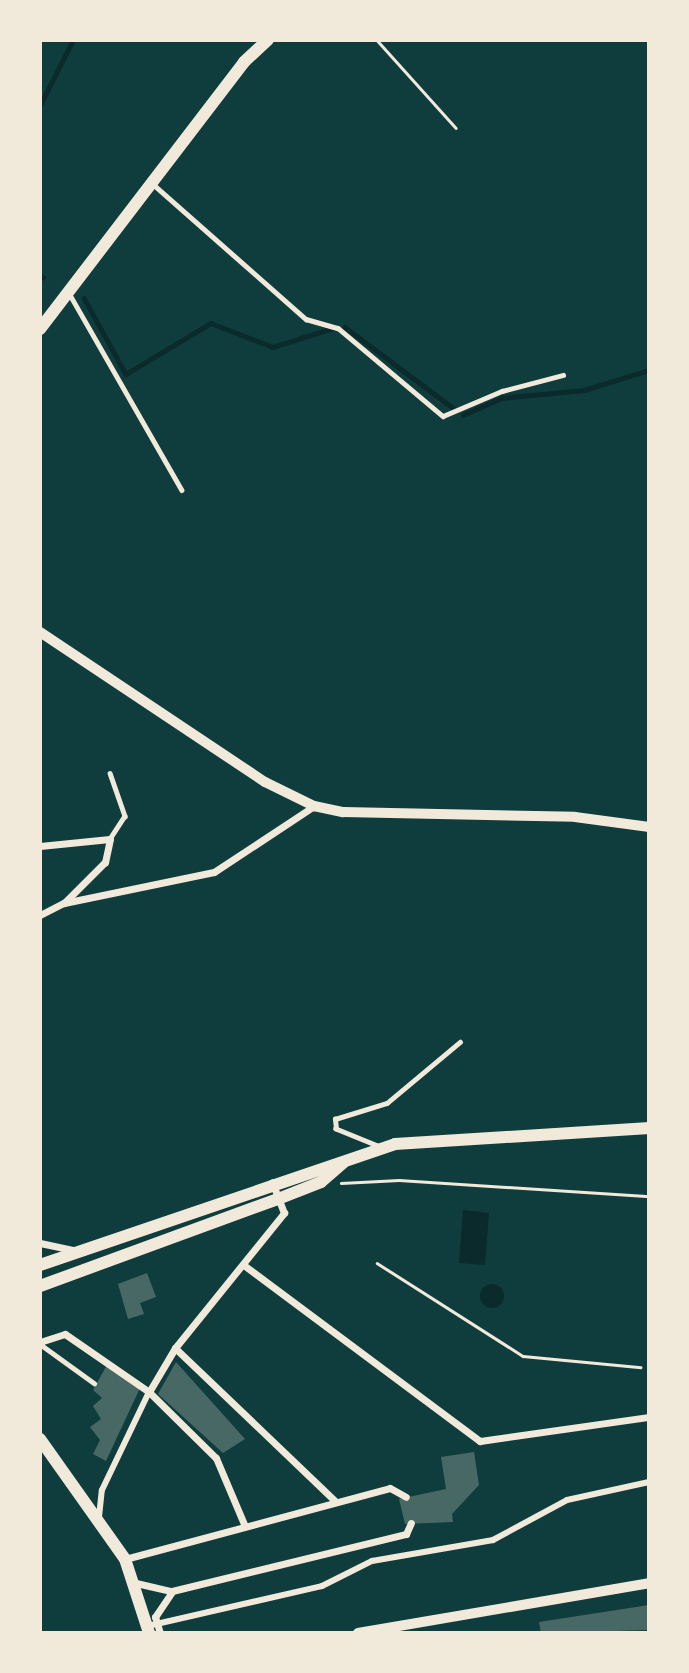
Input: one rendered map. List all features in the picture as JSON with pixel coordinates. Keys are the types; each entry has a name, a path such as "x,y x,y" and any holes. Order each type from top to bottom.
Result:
{"main road":[{"path":"40,329 268,40"},
{"path":"40,1265 272,1182 343,1163 380,1147 649,1128"},
{"path":"40,1286 321,1182 343,1163"},
{"path":"40,1439 125,1559 151,1628"}],"street":[{"path":"40,632 265,782 314,806 343,813 575,817 649,827"},
{"path":"40,915 64,903 215,872 314,806"},
{"path":"40,846 110,839 105,862 64,903"},
{"path":"98,1519 102,1490 149,1392 175,1348 245,1266 284,1213 272,1182"},
{"path":"40,1243 78,1251"},
{"path":"245,1266 480,1441 649,1417"},
{"path":"40,1343 65,1334 149,1392 216,1458 244,1524"},
{"path":"175,1348 335,1501"},
{"path":"151,1628 322,1586 372,1561 493,1540 567,1500 649,1482"},
{"path":"125,1559 244,1524 390,1488 406,1497"},
{"path":"151,1628 160,1601 172,1591 406,1534 411,1522"},
{"path":"136,1583 172,1591"},
{"path":"358,1633 649,1583"},
{"path":"151,1628 160,1633"}],"lane":[{"path":"153,184 306,320 338,328 443,416 502,391 563,376"},
{"path":"68,292 182,490"},
{"path":"110,773 125,816 122,831 110,839"},
{"path":"380,1147 337,1129 335,1119 387,1103 460,1042"},
{"path":"40,1258 57,1259"},
{"path":"40,1343 94,1383"}],"path":[{"path":"377,40 456,128"},
{"path":"333,1185 399,1180 649,1196"},
{"path":"377,1263 523,1356 640,1367"}],"water":[{"path":"463,1210 489,1213 485,1265 459,1263"},
{"path":"492,1284 503,1291 504,1296 497,1307 492,1308 481,1301 480,1296 487,1285"}],"building":[{"path":"147,1273 156,1297 140,1303 144,1314 128,1319 118,1284"},
{"path":"176,1362 245,1439 223,1453 158,1394"},
{"path":"107,1365 140,1388 106,1461 93,1454 100,1440 90,1427 101,1419 93,1406 102,1398 93,1390"},
{"path":"474,1452 479,1485 452,1514 453,1522 405,1524 399,1499 446,1489 441,1457"},
{"path":"649,1605 649,1630 541,1633 539,1622"}],"waterway":[{"path":"40,105 73,40"},
{"path":"84,298 126,374 211,323 273,347 333,328"},
{"path":"345,327 456,410"},
{"path":"463,415 501,398 584,390 649,370"}]}
